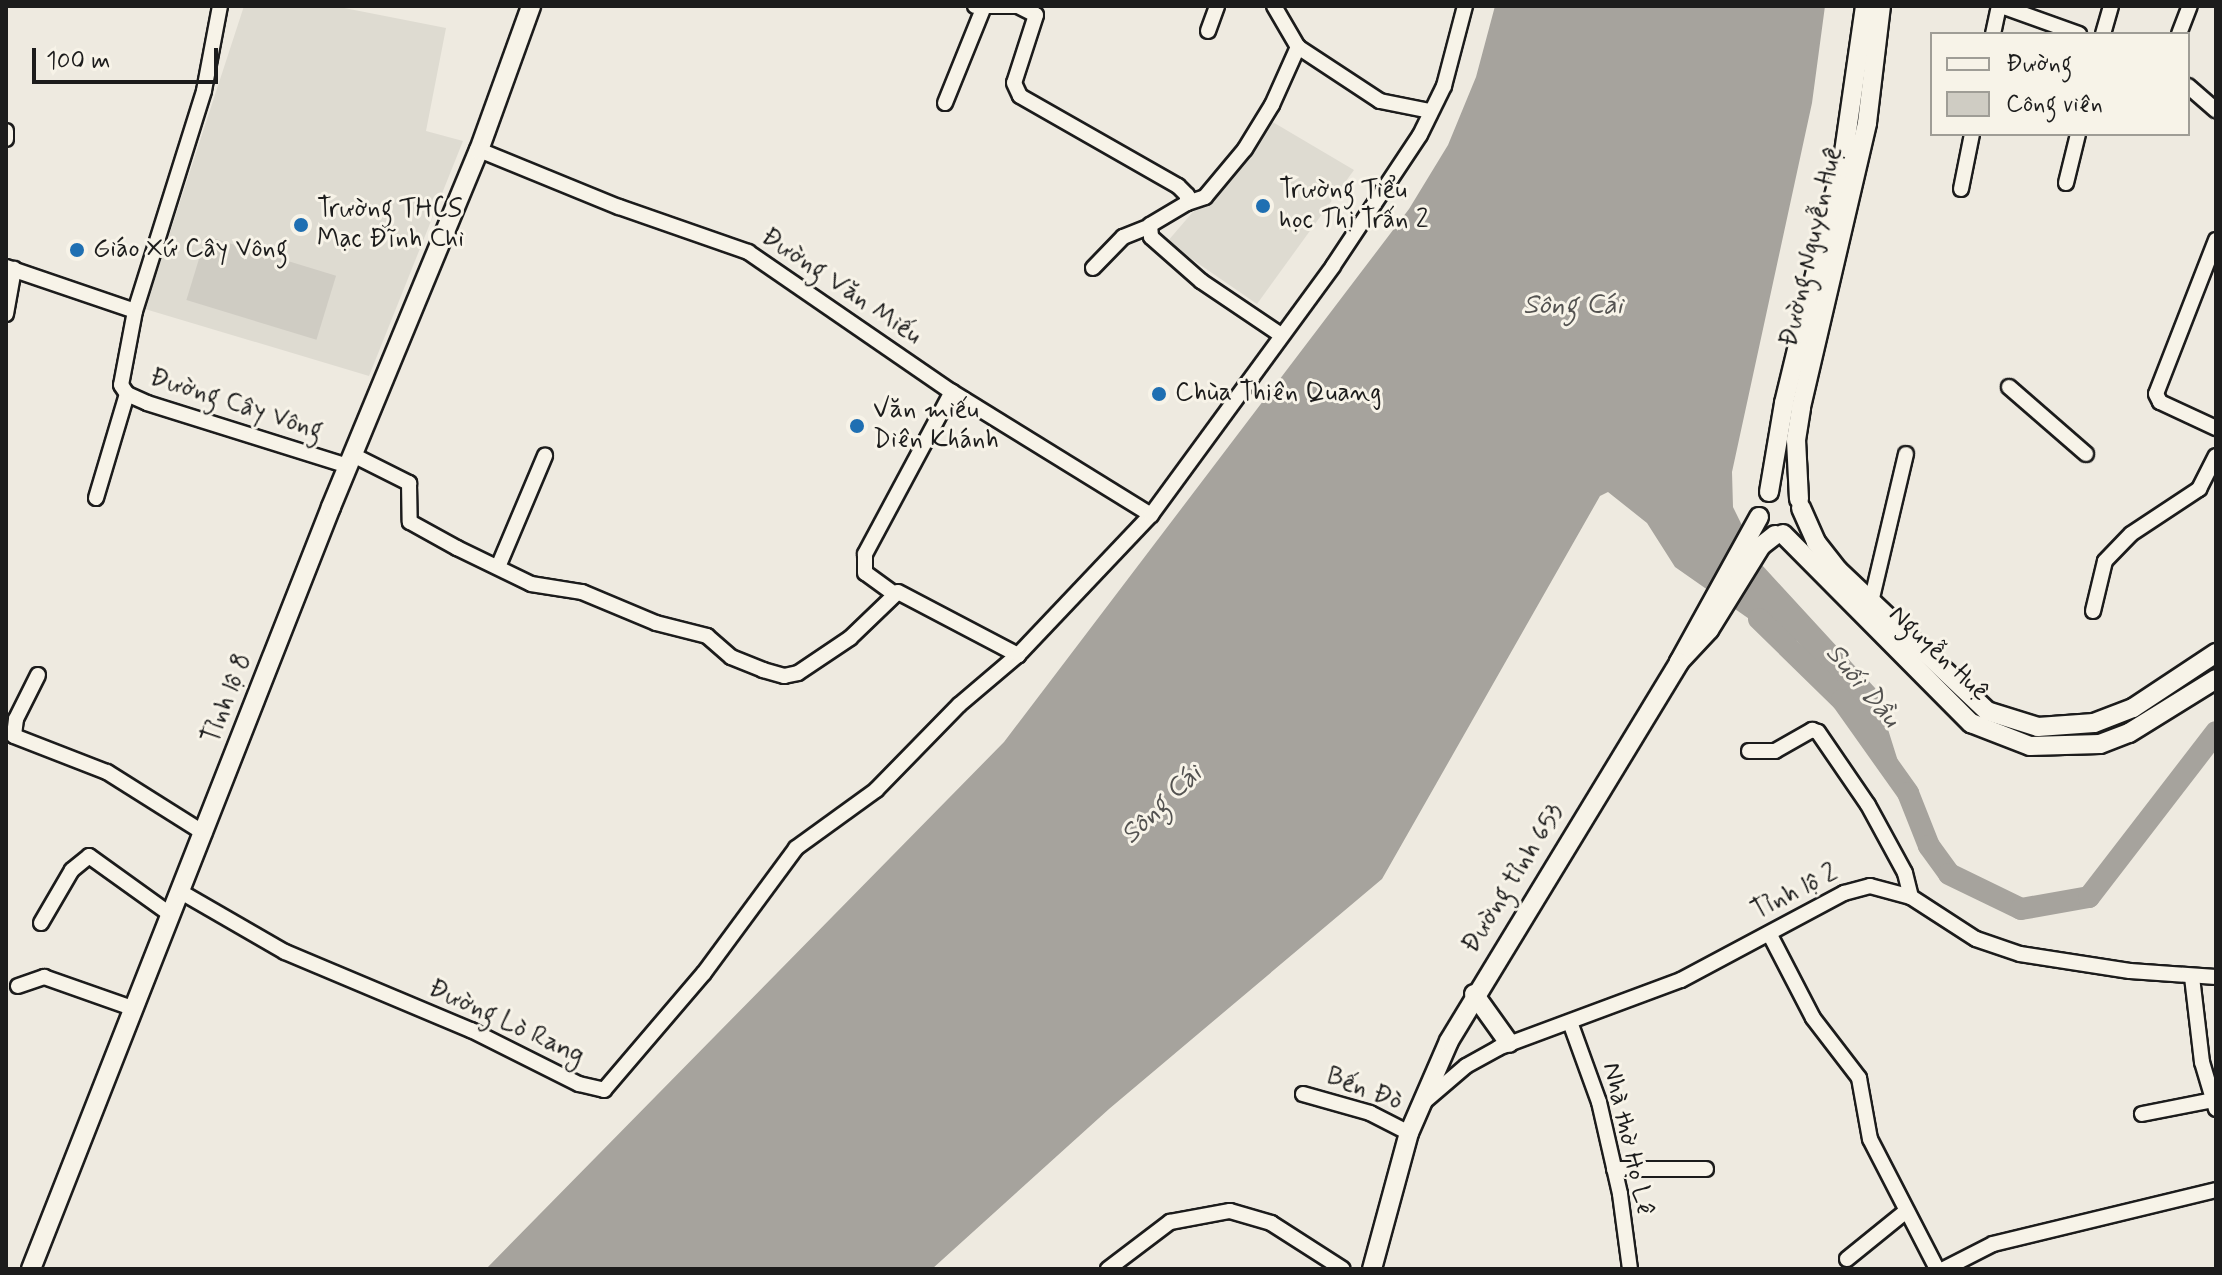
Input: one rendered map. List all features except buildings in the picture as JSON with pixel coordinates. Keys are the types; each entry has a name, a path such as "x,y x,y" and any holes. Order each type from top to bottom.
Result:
{"main road":[{"name":"Tỉnh lộ 8","path":"31,1269 351,461 479,150 531,6"},
{"name":"Đường Nguyễn Huệ","path":"1800,504 1798,429 1851,121 1865,6"},
{"name":"Đường Nguyễn Huệ","path":"1769,492 1872,94 1881,6"},
{"path":"1788,487 1800,504 1796,525 1779,535 1762,530 1759,517 1769,492 1788,487"},
{"name":"Nguyễn Huệ","path":"1800,504 1816,542 1871,602 1971,723 2030,746 2071,747 2115,738 2161,716 2216,679"},
{"name":"Đường tỉnh 653","path":"1409,1133 1474,994 1749,549 1759,517"},
{"name":"Nguyễn Huệ","path":"1779,535 1920,663 1987,711 2038,727 2094,723 2133,708 2216,653"},
{"name":"Đường tỉnh 653","path":"1749,549 1779,535"},
{"path":"1474,994 1509,1043"},
{"path":"1372,1269 1409,1133"}],"street":[{"name":"Đường Cây Vông","path":"220,6 184,163 135,311 121,379 127,394 351,461 413,487 414,526 498,567"},
{"path":"945,103 979,7 1018,6 1037,19 1014,83 1020,96 1178,186 1187,203"},
{"path":"1208,31 1217,6"},
{"path":"1274,6 1298,47 1380,101 1430,111"},
{"path":"952,392 865,554 865,573 893,593 918,599 1018,655 1151,515 1388,185 1444,86 1465,6"},
{"path":"1994,32 2000,6 2073,32"},
{"path":"2104,32 2111,6"},
{"path":"2180,32 2190,6"},
{"path":"1093,268 1123,237 1148,227 1187,203 1205,197 1245,149 1272,105 1298,47"},
{"path":"2190,88 2216,110"},
{"path":"6,131 6,139"},
{"path":"1961,189 1972,136"},
{"path":"2066,183 2078,136"},
{"name":"Đường Văn Miếu","path":"479,150 626,210 748,252 952,392 1151,515"},
{"path":"1148,227 1151,237 1201,281 1281,335"},
{"path":"2216,240 2156,394 2160,402 2216,428"},
{"path":"6,314 10,268 135,311"},
{"path":"2009,387 2086,454"},
{"path":"96,498 127,394"},
{"path":"1871,602 1906,454"},
{"path":"545,456 498,567 541,588 582,592 656,623 700,633 731,657 791,677 850,638 893,593"},
{"path":"2093,611 2105,561 2131,534 2199,489 2216,456"},
{"name":"Đường Lò Rang","path":"181,892 285,952 471,1030 579,1084 604,1090 704,973 810,835 876,790 959,705 1018,655"},
{"path":"38,675 16,719 14,736 107,772 204,833"},
{"path":"1749,751 1775,751 1812,730 1818,732 1879,824 1905,873 1911,897"},
{"path":"41,923 72,870 89,856 171,915"},
{"name":"Tỉnh lộ 2","path":"1419,1106 1466,1066 1509,1043 1681,980 1855,890 1891,889 1911,897 1976,939 2020,954 2192,977 2216,977"},
{"path":"1770,935 1813,1018 1859,1078 1870,1139 1937,1269"},
{"path":"18,986 44,977 135,1009"},
{"path":"2142,1114 2215,1104 2202,1062 2192,977"},
{"name":"Nhà thờ Họ Lê","path":"1570,1022 1599,1102 1614,1169 1630,1269"},
{"name":"Bến Đò","path":"1303,1094 1370,1113 1409,1133"},
{"path":"1614,1169 1706,1169"},
{"path":"1944,1269 1993,1244 2216,1190"},
{"path":"1108,1269 1170,1222 1230,1211 1271,1223 1343,1269"},
{"path":"1847,1259 1905,1212"}],"shaded area":[{"name":"Trường THCS Mạc Đĩnh Chi","path":"244,6 334,6 446,28 426,131 463,141 369,376 145,309"},
{"name":"Trường Tiểu học Thị Trấn 2","path":"1271,121 1354,170 1257,304 1167,242"}],"green space":[{"path":"206,236 336,276 316,340 186,300"}],"water":[{"name":"Sông Cái","path":"1495,6 1825,6 1812,103 1732,472 1733,507 1761,564 1875,688 1908,793 1850,703 1797,641 1775,637 1675,567 1647,523 1608,492 1600,496 1382,879 1109,1109 932,1269 486,1269 1004,742 1409,209 1448,145 1476,77"}],"waterway":[{"name":"Suối Dầu","path":"1759,619 1842,700 1908,793 1929,846 1949,874 2021,909 2089,897 2216,732"}],"place":[{"name":"Trường Tiểu học Thị Trấn 2","path":"1263,206"},
{"name":"Trường THCS Mạc Đĩnh Chi","path":"301,225"},
{"name":"Giáo Xứ Cây Vông","path":"77,250"},
{"name":"Chùa Thiên Quang","path":"1159,394"},
{"name":"Văn miếu Diên Khánh","path":"857,426"}]}
